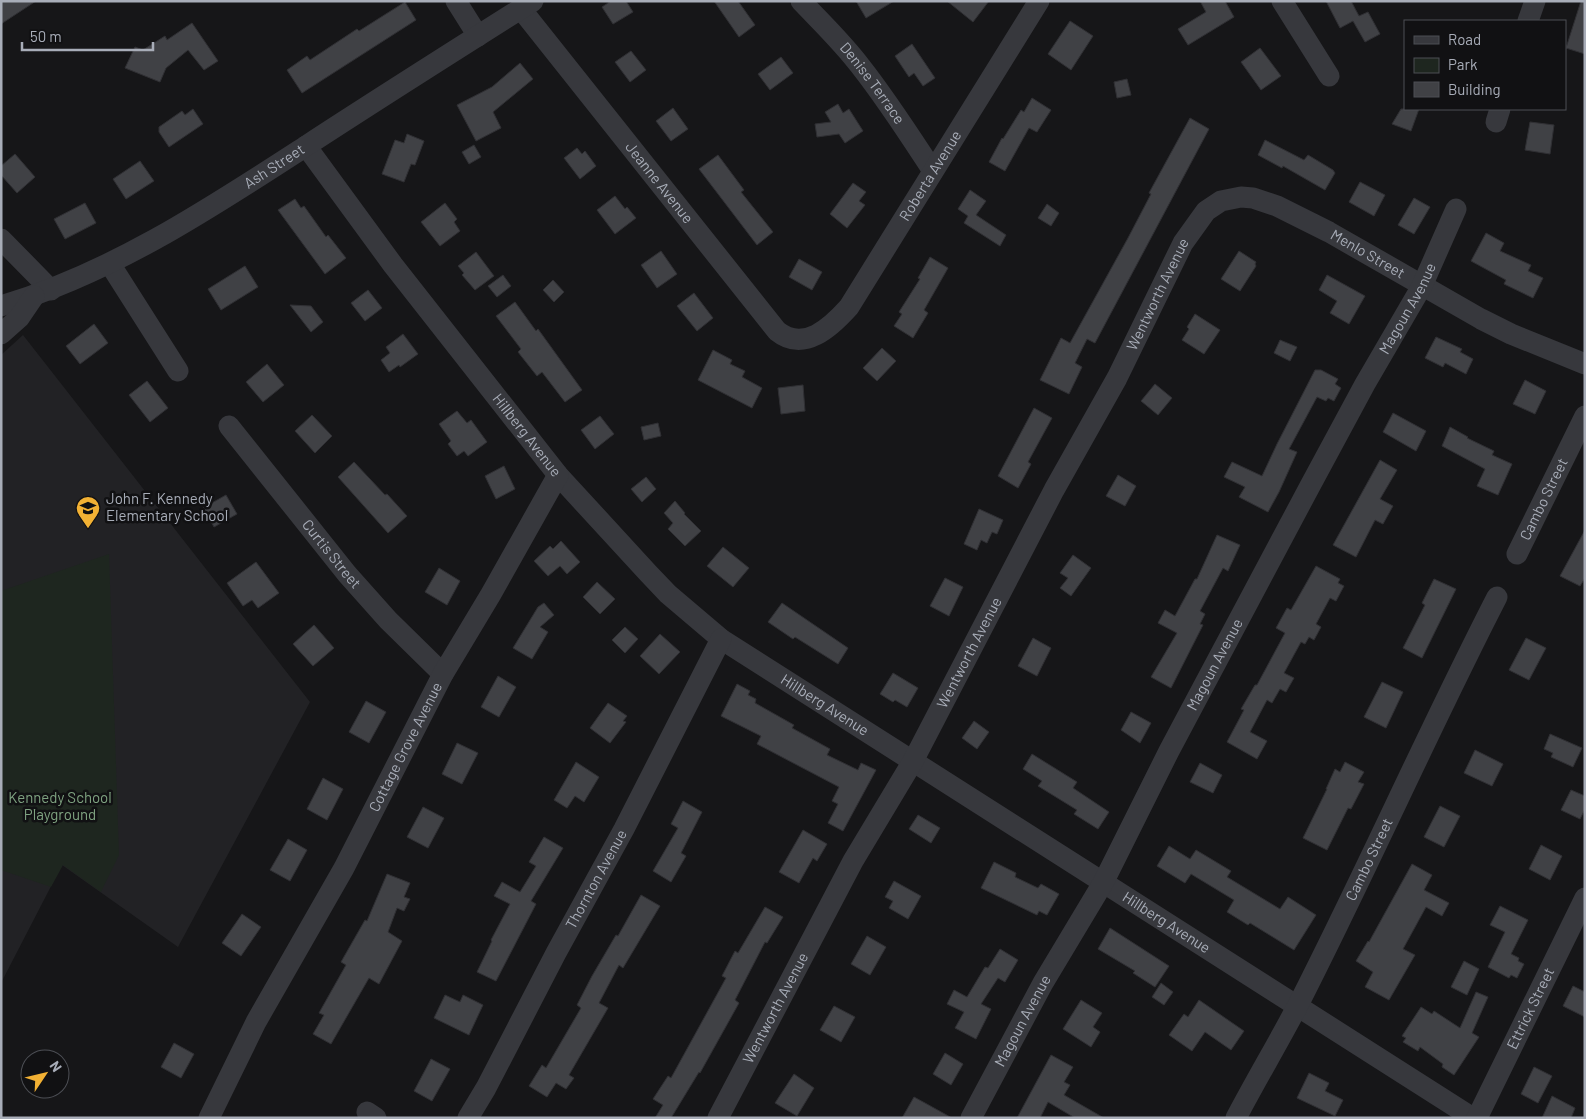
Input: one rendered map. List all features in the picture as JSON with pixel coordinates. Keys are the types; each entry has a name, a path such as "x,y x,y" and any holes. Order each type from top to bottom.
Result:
{"street":[{"path":"456,1 478,36"},
{"name":"Denise Terrace","path":"801,1 861,66 933,171"},
{"name":"Roberta Avenue","path":"809,337 818,334 833,324 849,307 1039,1"},
{"path":"1282,1 1329,76"},
{"path":"1528,20 1535,1"},
{"name":"Ash Street","path":"1,306 42,293 110,264 194,217 527,5"},
{"name":"Jeanne Avenue","path":"527,5 777,331 784,337 792,339 809,337"},
{"name":"Hillberg Avenue","path":"306,146 387,257 558,475 654,580 721,639 1475,1118"},
{"name":"Menlo Street","path":"1228,199 1253,198 1303,218 1510,334 1585,364"},
{"name":"Wentworth Avenue","path":"718,1118 853,861 914,761 1054,490 1116,378 1183,243 1206,211 1221,201 1228,199"},
{"name":"Magoun Avenue","path":"971,1118 1043,983 1103,883 1169,751 1310,486 1365,384 1422,286 1456,209"},
{"path":"1,239 42,293 1,334"},
{"path":"110,264 178,371"},
{"name":"Cambo Street","path":"1517,554 1585,416"},
{"name":"Curtis Street","path":"229,426 347,574 388,620 443,674"},
{"name":"Cottage Grove Avenue","path":"209,1118 256,1022 359,840 443,674 491,594 558,475"},
{"name":"Cambo Street","path":"1236,1118 1298,1005 1387,824 1454,680 1497,597"},
{"name":"Thornton Avenue","path":"468,1118 486,1088 556,953 624,829 721,639"},
{"name":"Ettrick Street","path":"1475,1118 1585,898"}],"shaded area":[{"name":"John F. Kennedy Elementary School","path":"23,335 310,702 178,947 62,865 1,983 1,355"}],"green space":[{"name":"Kennedy School Playground","path":"109,554 119,855 101,892 63,865 51,887 1,870 1,591"}],"building":[{"path":"1,1 36,1 1,24"},
{"path":"611,1 626,1 633,12 613,24 602,7"},
{"path":"714,1 738,1 755,25 739,37"},
{"path":"856,1 894,1 866,18"},
{"path":"947,1 989,1 973,22"},
{"path":"1200,1 1225,1 1234,17 1188,45 1178,29 1206,12"},
{"path":"1326,1 1351,1 1359,16 1368,12 1380,34 1365,42 1353,21 1340,28"},
{"path":"1581,1 1585,1 1585,54 1566,48"},
{"path":"405,2 416,20 302,93 287,70 307,56 310,60 357,29 359,31"},
{"path":"1070,21 1093,36 1071,70 1048,54"},
{"path":"192,23 218,61 204,70 188,50 166,68 160,82 125,68 135,47 143,50 165,36 167,40"},
{"path":"912,44 935,78 923,86 914,73 909,77 895,56"},
{"path":"1260,48 1281,76 1261,90 1241,62"},
{"path":"631,51 646,70 630,82 615,62"},
{"path":"781,57 793,73 770,90 758,74"},
{"path":"520,63 533,79 493,112 501,128 476,141 457,105 492,87"},
{"path":"1127,79 1131,95 1117,98 1114,82"},
{"path":"1032,98 1051,110 1037,132 1029,128 1005,171 989,162 1002,138 1021,110 1024,112"},
{"path":"838,104 843,113 849,109 863,131 845,143 839,134 817,137 815,124 831,122 825,112"},
{"path":"673,108 688,129 671,141 656,121"},
{"path":"193,109 203,124 169,147 159,132 159,127 182,111 185,115"},
{"path":"1401,109 1419,110 1411,131 1392,124"},
{"path":"1190,118 1209,129 1095,343 1087,339 1075,363 1082,367 1069,394 1040,380 1061,338 1070,343 1128,238 1151,194 1149,193"},
{"path":"1530,122 1554,125 1550,154 1525,150"},
{"path":"407,134 424,141 415,165 411,164 404,182 382,174 395,140 404,143"},
{"path":"1265,140 1304,160 1308,155 1333,170 1335,173 1325,190 1283,166 1282,168 1258,155"},
{"path":"474,145 481,157 469,164 462,152"},
{"path":"577,148 582,154 585,151 596,166 580,179 564,158"},
{"path":"15,154 35,177 17,193 1,175 1,166"},
{"path":"718,155 744,190 741,192 773,232 757,245 699,169"},
{"path":"140,161 154,181 126,199 113,179"},
{"path":"1360,182 1385,195 1374,216 1349,202"},
{"path":"853,183 866,192 859,201 865,205 847,228 830,214"},
{"path":"970,190 986,201 976,215 1006,235 1000,246 964,223 968,216 958,209"},
{"path":"615,196 625,209 627,207 636,218 615,234 597,210"},
{"path":"1414,198 1430,207 1414,234 1398,225"},
{"path":"295,199 301,208 304,206 326,237 328,235 346,258 325,274 278,210"},
{"path":"85,203 96,223 65,239 54,219"},
{"path":"445,203 457,219 454,222 460,231 440,246 421,222"},
{"path":"1047,204 1059,213 1051,226 1038,218"},
{"path":"1486,233 1504,243 1500,251 1531,265 1528,271 1543,278 1533,298 1504,284 1506,280 1471,261"},
{"path":"661,251 677,274 657,288 641,265"},
{"path":"1239,251 1256,262 1256,266 1240,291 1221,279"},
{"path":"476,252 494,276 475,290 462,275 464,273 458,266"},
{"path":"930,257 948,268 924,310 928,313 913,338 894,326 902,314 899,312 920,279 918,278"},
{"path":"799,259 822,272 812,290 789,277"},
{"path":"245,266 258,287 221,310 208,289"},
{"path":"503,275 511,286 497,297 488,286"},
{"path":"1327,275 1365,296 1349,324 1330,313 1337,301 1319,290"},
{"path":"553,280 564,292 554,302 543,290"},
{"path":"368,290 382,308 365,321 351,303"},
{"path":"694,293 713,318 697,331 677,306"},
{"path":"515,302 536,331 538,329 582,390 565,402 542,372 537,376 518,352 521,349 496,316"},
{"path":"290,305 311,306 323,322 311,332"},
{"path":"1195,314 1220,330 1204,354 1182,340"},
{"path":"94,324 108,343 80,364 66,346"},
{"path":"403,334 418,354 400,367 399,365 389,372 381,360 390,353 386,347"},
{"path":"1436,337 1462,349 1460,352 1473,359 1466,374 1445,363 1443,367 1425,358"},
{"path":"1280,340 1297,347 1290,361 1274,353"},
{"path":"882,348 896,361 877,381 863,368"},
{"path":"713,350 732,360 730,364 745,371 742,377 762,388 752,408 698,380"},
{"path":"267,364 284,385 263,402 246,382"},
{"path":"1315,370 1321,370 1338,379 1335,384 1341,388 1334,401 1328,398 1326,401 1317,397 1289,449 1297,452 1268,512 1239,497 1245,487 1224,477 1232,462 1262,476"},
{"path":"1525,380 1546,391 1535,414 1513,404"},
{"path":"147,381 168,408 150,422 129,395"},
{"path":"1155,384 1172,398 1158,415 1141,401"},
{"path":"803,385 805,411 781,414 778,388"},
{"path":"1034,408 1052,418 1028,462 1031,464 1018,488 998,476"},
{"path":"457,411 467,423 471,420 487,442 468,456 464,451 457,456 448,444 451,441 439,424"},
{"path":"1393,413 1426,431 1416,451 1383,432"},
{"path":"312,415 332,436 315,453 295,431"},
{"path":"600,416 614,434 595,449 581,430"},
{"path":"658,423 661,436 644,440 641,427"},
{"path":"1450,427 1467,438 1494,451 1492,455 1512,464 1498,495 1477,486 1485,469 1442,446"},
{"path":"1380,460 1397,470 1380,499 1393,506 1383,524 1375,520 1356,557 1333,545"},
{"path":"354,462 407,516 388,533 338,477"},
{"path":"504,466 515,489 496,499 485,476"},
{"path":"1118,475 1136,486 1125,506 1106,496"},
{"path":"646,477 656,489 642,502 631,489"},
{"path":"226,495 237,514 214,527 203,508"},
{"path":"675,501 684,514 701,531 685,546 668,529 673,523 664,513"},
{"path":"979,509 1003,520 997,534 992,532 987,543 981,540 977,550 964,544"},
{"path":"1585,530 1585,578 1580,586 1560,576"},
{"path":"1217,535 1240,545 1228,571 1223,568 1200,611 1205,614 1200,624 1203,625 1171,688 1151,677 1177,633 1158,623 1165,610 1175,616 1195,579 1197,579"},
{"path":"561,541 580,562 567,574 560,566 548,576 534,561 550,546 553,549"},
{"path":"723,547 749,568 733,587 707,566"},
{"path":"1073,555 1091,568 1071,596 1060,588 1068,578 1060,573"},
{"path":"256,562 279,593 258,608 252,600 243,606 227,583"},
{"path":"1316,566 1340,579 1338,583 1344,586 1336,601 1330,598 1316,624 1321,627 1314,640 1309,637 1305,644 1301,642 1284,673 1294,678 1286,692 1280,689 1272,703 1267,700 1250,732 1267,741 1257,759 1227,742 1244,710 1241,709 1255,685 1257,685 1285,633 1276,628 1287,608 1291,610"},
{"path":"439,568 460,581 447,605 425,592"},
{"path":"945,578 963,587 949,616 930,606"},
{"path":"1434,579 1456,589 1422,658 1403,648 1425,605 1422,603"},
{"path":"597,582 615,599 600,614 583,597"},
{"path":"544,603 554,615 540,627 548,632 532,659 513,648 538,607"},
{"path":"782,603 848,648 838,664 795,637 793,639 768,622"},
{"path":"314,625 334,648 313,666 293,644"},
{"path":"625,627 638,639 625,653 612,640"},
{"path":"660,634 680,652 659,674 640,656"},
{"path":"1033,638 1051,648 1037,676 1018,666"},
{"path":"1526,638 1546,648 1529,680 1509,670"},
{"path":"893,673 918,688 907,707 895,700 893,702 880,694"},
{"path":"498,676 516,687 499,717 481,707"},
{"path":"1382,682 1403,692 1386,728 1364,717"},
{"path":"737,684 750,691 748,695 756,699 755,703 794,725 792,728 830,749 827,755 858,770 861,763 876,770 843,831 828,823 838,804 832,801 839,787 757,744 761,736 721,716"},
{"path":"366,701 386,712 369,743 349,732"},
{"path":"608,703 627,716 623,721 626,722 610,743 590,728"},
{"path":"1131,712 1151,723 1140,743 1121,730"},
{"path":"974,721 989,732 977,749 962,738"},
{"path":"1550,734 1582,748 1573,767 1551,757 1553,753 1544,749"},
{"path":"457,743 478,753 462,784 442,774"},
{"path":"1475,750 1503,764 1492,786 1464,773"},
{"path":"1032,754 1077,782 1073,788 1109,812 1098,829 1074,814 1077,810 1038,786 1042,781 1023,769"},
{"path":"576,762 599,777 584,802 575,796 567,808 554,800"},
{"path":"1345,762 1364,772 1358,782 1364,784 1351,809 1348,808 1327,850 1303,838 1335,769 1340,772"},
{"path":"1200,763 1222,775 1213,793 1190,782"},
{"path":"323,778 343,789 327,820 307,809"},
{"path":"1571,790 1585,796 1585,809 1580,819 1561,810"},
{"path":"683,801 702,812 681,853 686,856 671,882 653,871 678,828 671,824"},
{"path":"1440,806 1460,816 1444,847 1424,837"},
{"path":"423,807 444,818 428,848 407,837"},
{"path":"918,815 940,828 931,843 909,829"},
{"path":"803,830 827,844 817,861 813,858 799,883 779,872"},
{"path":"544,837 563,848 531,901 536,904 496,981 477,972 510,904 494,896 502,882 520,892 536,866 529,862"},
{"path":"288,839 307,850 290,881 270,870"},
{"path":"1541,845 1562,856 1550,880 1529,869"},
{"path":"1169,846 1190,859 1196,850 1231,871 1227,877 1280,909 1288,897 1316,915 1294,950 1250,923 1248,925 1227,912 1234,900 1191,874 1185,883 1157,866"},
{"path":"994,862 1016,873 1015,877 1038,888 1041,884 1059,894 1047,915 1039,911 1037,915 981,888"},
{"path":"1412,864 1432,875 1424,890 1449,903 1442,916 1426,907 1403,949 1415,955 1389,1000 1365,987 1373,972 1356,961 1369,942"},
{"path":"387,874 410,883 404,897 410,899 404,911 397,908 388,932 402,941 379,984 369,978 331,1044 313,1034 324,1015 319,1013 346,965 341,962 365,920 367,921"},
{"path":"894,881 921,896 908,919 889,908 893,901 885,897"},
{"path":"641,895 660,906 623,968 619,965 599,1003 608,1008 569,1075 574,1078 566,1089 556,1083 547,1097 529,1086 542,1065 546,1068 581,1008 577,1005 592,976 616,935 618,936"},
{"path":"1500,906 1528,920 1511,954 1519,958 1518,961 1524,964 1517,978 1511,975 1509,978 1488,967 1505,932 1490,925"},
{"path":"765,907 783,917 767,943 765,942 735,1000 739,1003 700,1073 671,1118 655,1118 663,1105 653,1099 668,1076 671,1078 726,978 722,976 735,951 738,953"},
{"path":"242,914 261,927 241,956 222,943"},
{"path":"1110,928 1169,966 1155,987 1133,973 1135,971 1098,949"},
{"path":"867,936 886,947 870,975 851,964"},
{"path":"1000,949 1018,960 1005,982 998,978 981,1004 991,1009 976,1039 955,1028 964,1012 947,1004 954,990 967,997 985,967 988,968"},
{"path":"1464,961 1479,969 1467,995 1451,987"},
{"path":"1161,983 1173,992 1164,1005 1152,997"},
{"path":"1573,986 1585,992 1585,1017 1563,1006"},
{"path":"1476,992 1488,997 1472,1033 1479,1037 1454,1075 1420,1047 1418,1051 1403,1042 1406,1038 1402,1036 1421,1007 1432,1014 1434,1011 1460,1028"},
{"path":"445,995 460,1002 463,995 483,1005 469,1035 434,1018"},
{"path":"1081,1000 1102,1013 1093,1027 1100,1032 1091,1047 1063,1029"},
{"path":"1199,1000 1244,1031 1231,1050 1205,1032 1192,1051 1169,1035 1184,1014 1188,1017"},
{"path":"834,1006 855,1017 841,1042 820,1030"},
{"path":"174,1043 194,1054 181,1078 161,1067"},
{"path":"945,1053 963,1064 951,1085 933,1074"},
{"path":"1051,1055 1073,1067 1064,1082 1070,1085 1064,1095 1104,1118 1075,1118 1048,1102 1040,1118 1017,1118"},
{"path":"431,1059 450,1069 432,1101 414,1091"},
{"path":"1534,1067 1552,1076 1538,1103 1521,1094"},
{"path":"1309,1073 1329,1083 1325,1091 1343,1100 1335,1116 1297,1098"},
{"path":"794,1074 814,1088 797,1116 775,1103"},
{"path":"1552,1096 1575,1108 1571,1118 1542,1118"},
{"path":"914,1097 925,1103 952,1118 902,1118"}],"place":[{"name":"John F. Kennedy Elementary School","path":"88,529"}]}
